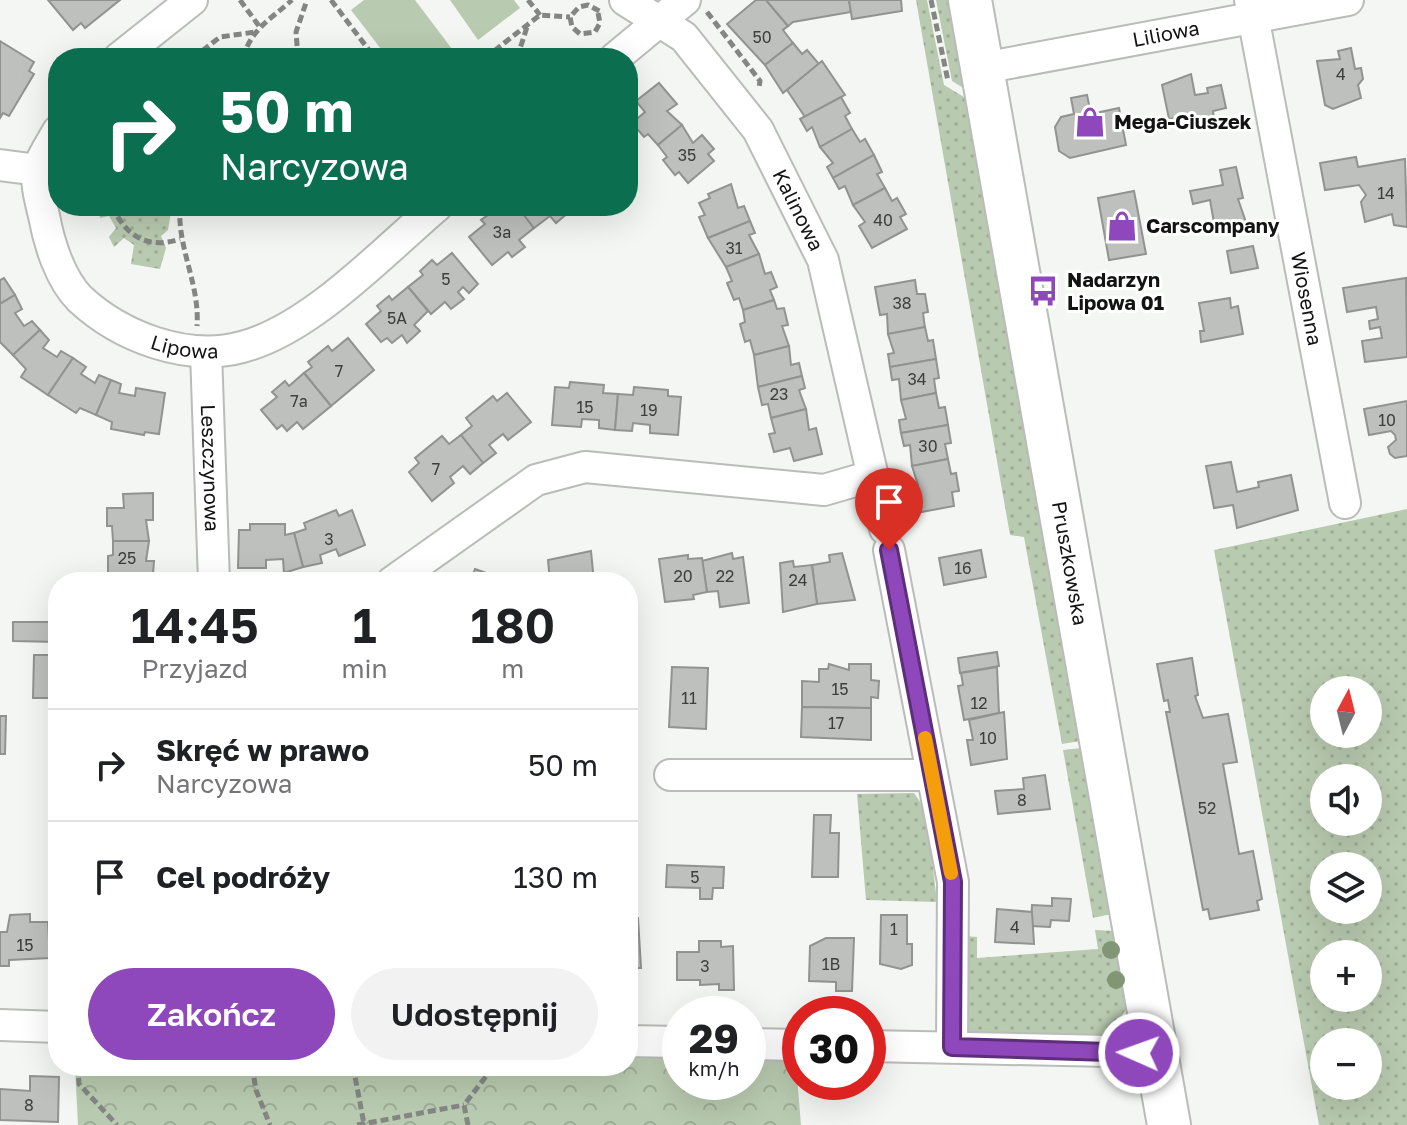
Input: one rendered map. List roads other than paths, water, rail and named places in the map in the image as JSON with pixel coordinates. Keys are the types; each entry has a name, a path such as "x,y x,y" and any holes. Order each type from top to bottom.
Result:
{"street":[{"path":"132,48 192,0"},
{"name":"Kalinowa","path":"625,0 684,37 758,130 823,260 887,539 953,882 952,1047"},
{"path":"627,48 685,0"},
{"name":"Pruszkowska","path":"970,0 1169,1125"},
{"name":"Liliowa","path":"983,68 1251,9 1348,0"},
{"name":"Wiosenna","path":"1251,9 1345,503"},
{"path":"0,165 38,170 48,150"},
{"name":"Lipowa","path":"38,170 50,242 79,298 144,340 242,347 292,328 425,216"},
{"name":"Leszczynowa","path":"201,343 213,572"},
{"path":"406,572 536,480 585,467 824,490 872,476"},
{"path":"670,775 932,775"},
{"path":"0,1025 48,1027"},
{"path":"638,1041 662,1042"},
{"path":"886,1046 1156,1052"}],"place":[{"name":"Mega-Ciuszek","path":"1090,122"},
{"name":"Carscompany","path":"1122,226"},
{"name":"Nadarzyn Lipowa 01","path":"1043,291"}]}
